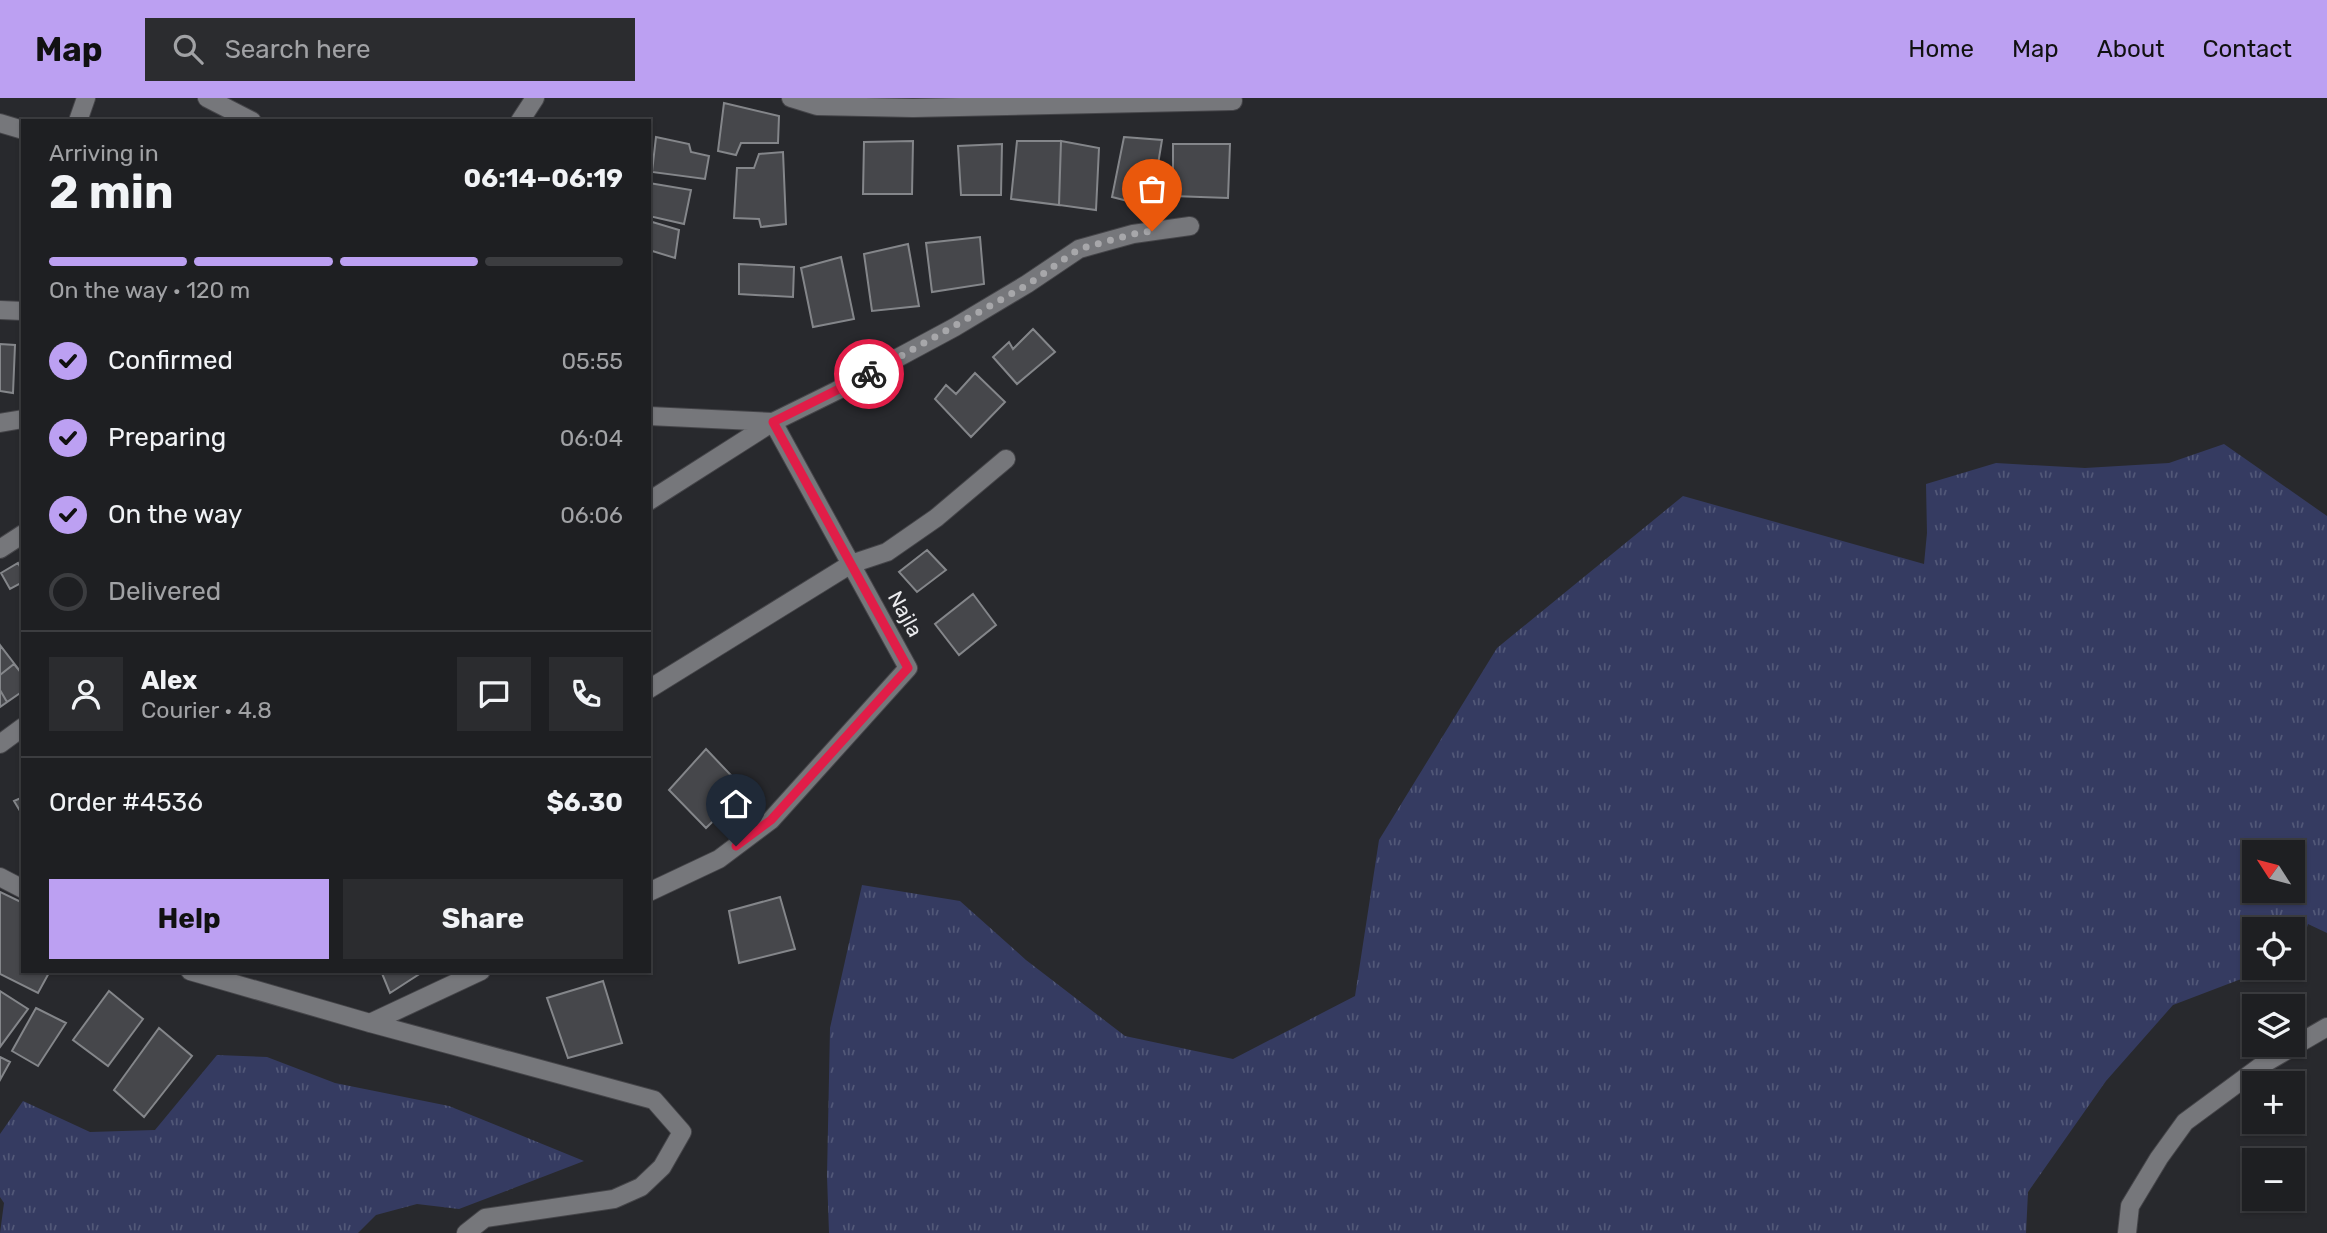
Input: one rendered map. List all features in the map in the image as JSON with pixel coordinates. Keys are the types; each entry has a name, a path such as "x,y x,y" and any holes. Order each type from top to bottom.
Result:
{"street":[{"path":"79,119 86,98"},
{"path":"207,98 248,119"},
{"path":"521,119 535,98"},
{"path":"791,98 817,106 913,108 1233,101"},
{"path":"0,123 21,129"},
{"path":"651,500 773,422 955,327 1027,285 1079,249 1133,234 1189,226"},
{"path":"0,310 21,311"},
{"path":"651,416 773,422"},
{"path":"0,423 21,419"},
{"name":"Najla","path":"651,891 719,859 771,820 908,668 773,422"},
{"path":"651,687 851,564 887,552 936,518 1006,459"},
{"path":"0,549 21,535"},
{"path":"0,744 21,728"},
{"path":"0,877 21,888"},
{"path":"197,973 654,1100 682,1132 662,1167 641,1188 614,1199 485,1218 466,1233"},
{"path":"370,1023 477,973"},
{"path":"2127,1233 2130,1206 2158,1158 2185,1122 2265,1063 2327,1027"}],"green space":[{"path":"2224,444 2327,516 2327,933 2308,924 2305,934 2305,917 2242,917 2242,979 2173,1005 2106,1081 2028,1192 2026,1233 829,1233 827,1176 830,1028 862,885 960,901 1026,960 1125,1036 1233,1059 1355,996 1379,840 1497,648 1683,496 1924,564 1927,533 1926,484 1996,463 2085,468 2169,463"},
{"path":"217,1055 267,1057 335,1083 449,1106 584,1161 459,1209 417,1204 376,1215 358,1233 0,1233 4,1203 0,1197 0,1134 23,1101 90,1132 155,1130"}],"building":[{"path":"724,103 779,116 778,143 741,143 736,155 718,151"},
{"path":"656,137 689,144 691,152 709,156 705,179 652,172"},
{"path":"1124,137 1162,140 1151,207 1112,197"},
{"path":"913,141 912,194 863,194 864,142"},
{"path":"1017,141 1061,141 1059,205 1011,199"},
{"path":"1061,141 1099,148 1096,210 1059,205"},
{"path":"1002,144 1001,195 961,195 958,146"},
{"path":"1173,144 1230,144 1228,198 1173,196"},
{"path":"783,152 786,224 761,227 759,219 734,218 737,168 754,168 759,154"},
{"path":"651,183 691,190 684,224 651,216"},
{"path":"651,222 679,230 675,258 651,251"},
{"path":"980,237 984,284 932,292 926,243"},
{"path":"908,244 919,306 872,311 864,254"},
{"path":"841,257 854,319 813,327 801,268"},
{"path":"739,264 794,267 793,297 739,294"},
{"path":"1033,329 1055,352 1017,384 993,357 1009,342 1013,349"},
{"path":"0,344 15,345 13,393 0,391"},
{"path":"975,373 1005,402 971,437 935,399 946,385 956,394"},
{"path":"927,550 946,570 917,592 899,572"},
{"path":"18,563 21,568 21,583 10,589 1,573"},
{"path":"973,594 996,625 959,655 935,624"},
{"path":"0,645 21,672 21,692 0,707"},
{"path":"14,664 21,673 21,692 7,702 0,690 0,675"},
{"path":"706,749 745,790 706,828 669,790"},
{"path":"21,798 21,813 14,801"},
{"path":"0,892 21,902 21,973 49,973 38,993 0,974"},
{"path":"780,897 795,949 739,963 729,911"},
{"path":"382,973 421,973 390,993"},
{"path":"603,981 622,1043 568,1058 547,998"},
{"path":"0,991 28,1009 0,1047"},
{"path":"109,991 143,1019 108,1066 73,1040"},
{"path":"36,1008 66,1023 38,1066 12,1051"},
{"path":"159,1028 192,1056 144,1117 114,1090"},
{"path":"0,1057 10,1062 0,1080"}],"way so far":[{"path":"869,374 1027,285 1079,249 1152,231"}],"route":[{"path":"736,846 771,820 908,668 773,422 869,374"}]}
